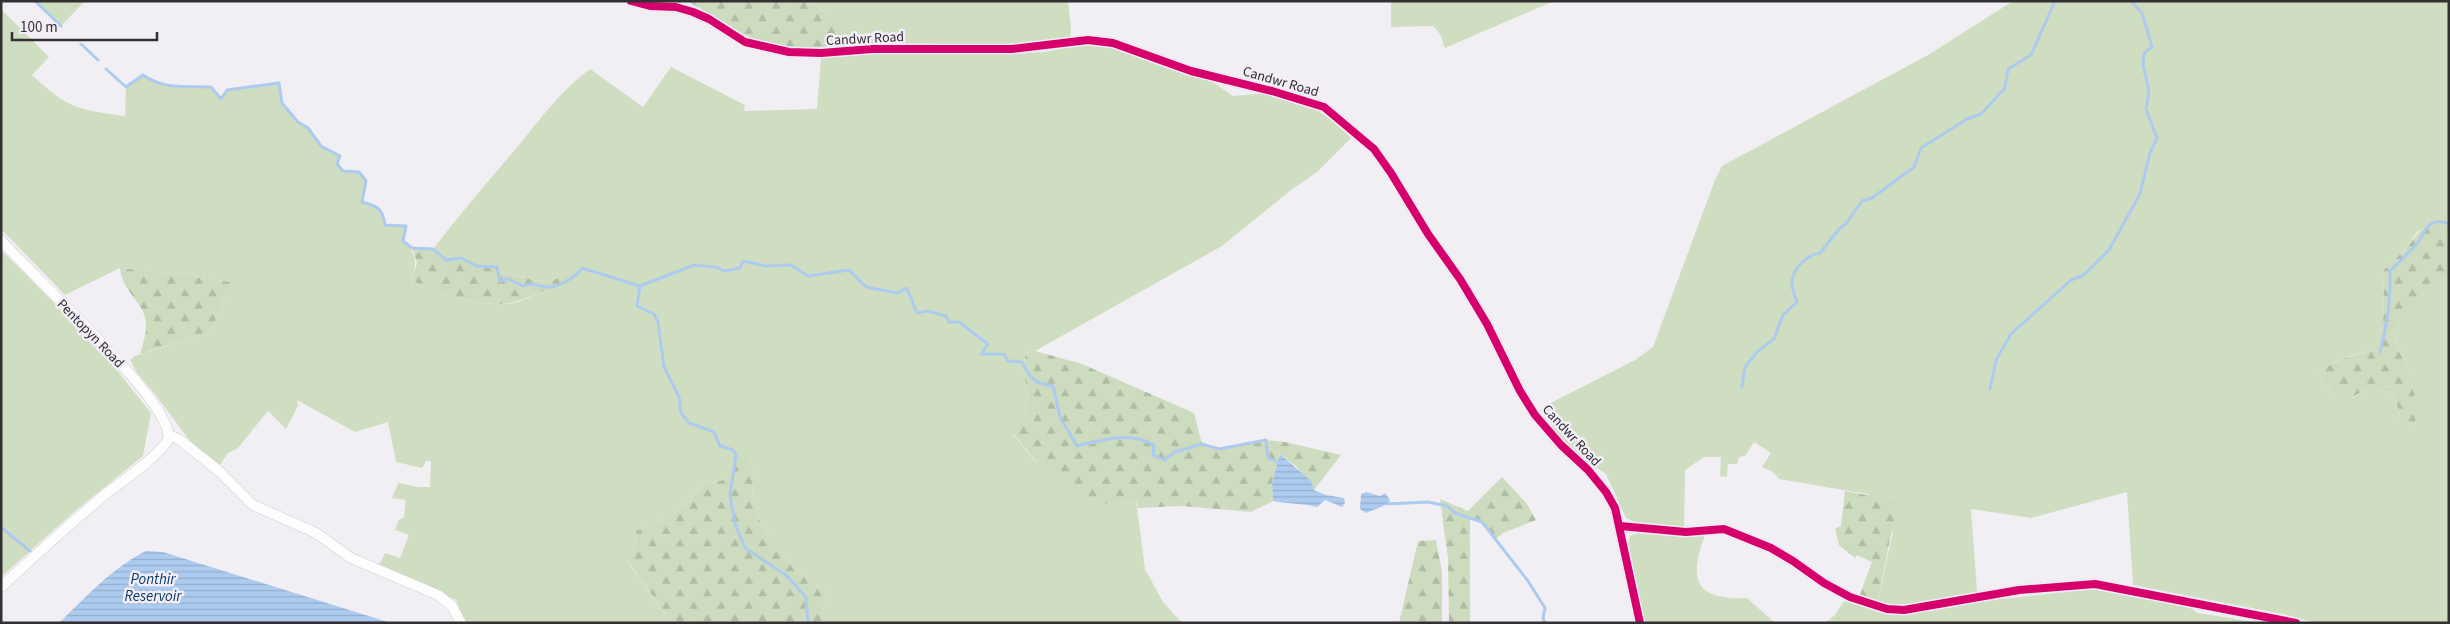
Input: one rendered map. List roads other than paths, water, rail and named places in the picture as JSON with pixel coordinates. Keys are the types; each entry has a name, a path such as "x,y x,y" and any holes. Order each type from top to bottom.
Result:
{"street":[{"name":"Candwr Road","path":"630,1 650,6 676,7 693,12 745,42 789,52 821,53 872,49 1012,49 1088,40 1113,43 1191,71 1304,99 1324,107 1374,149 1428,234 1460,279 1487,324 1520,391 1535,415 1606,492 1616,508 1640,623"},
{"name":"Pentopyn Road","path":"1,240 119,360 159,411 166,423 169,435"},
{"path":"1,587 96,502 156,452 167,442 169,435 180,440 219,471 253,505 316,533 351,558 438,595 452,606 461,623"},
{"path":"1620,526 1686,532 1724,529 1778,552 1824,583 1850,597 1887,609 1904,610 2019,590 2095,584 2296,623"}],"water":[{"path":"1280,454 1311,481 1314,490 1326,495 1344,498 1345,503 1342,507 1325,500 1317,507 1273,501 1272,482"},
{"path":"1366,492 1380,496 1385,493 1390,500 1388,504 1366,513 1360,509 1361,494"},
{"name":"Ponthir Reservoir","path":"146,551 163,552 391,623 59,623 111,574"}],"waterway":[{"path":"35,1 61,26"},
{"path":"1742,387 1745,367 1757,352 1774,339 1783,315 1797,302 1792,283 1795,271 1802,262 1810,256 1820,253 1839,229 1845,225 1862,201 1872,198 1914,167 1921,148 1967,119 1981,114 2005,88 2008,69 2031,55 2055,1"},
{"path":"1990,389 1996,360 2011,334 2071,280 2084,275 2109,250 2140,194 2150,153 2157,138 2146,109 2149,91 2143,65 2144,53 2152,47 2142,13 2131,1"},
{"path":"81,44 98,60"},
{"path":"106,69 126,87 143,75 151,80 167,85 211,87 221,99 227,90 279,83 282,103 298,122 308,128 321,146 340,156 337,164 343,171 359,172 366,181 362,202 379,209 383,215 385,225 406,226 403,241 412,248 433,249 446,260 461,258 477,266 497,267 500,281 509,279 523,286 532,284 551,287 571,278 582,268 640,286 694,265 716,267 724,271 740,268 743,261 766,266 791,265 808,276 849,270 866,287 898,293 907,288 917,313 927,311 946,316 949,322 959,322 988,344 981,354 1004,354 1008,361 1022,362 1033,379 1041,384 1053,386 1060,417 1077,446 1116,438 1135,438 1154,445 1153,455 1164,460 1175,452 1202,444 1219,449 1266,440 1268,458 1277,462"},
{"path":"2380,352 2388,312 2390,271 2416,245 2431,224 2436,222 2449,224"},
{"path":"640,286 637,306 654,314 658,322 664,367 679,397 681,413 689,423 714,432 720,446 733,450 736,455 730,495 735,524 745,548 786,575 806,597 808,623"},
{"path":"1388,504 1428,502 1447,506 1455,513 1482,522 1528,581 1545,608 1543,618 1545,623"},
{"path":"1,527 30,551"}]}
